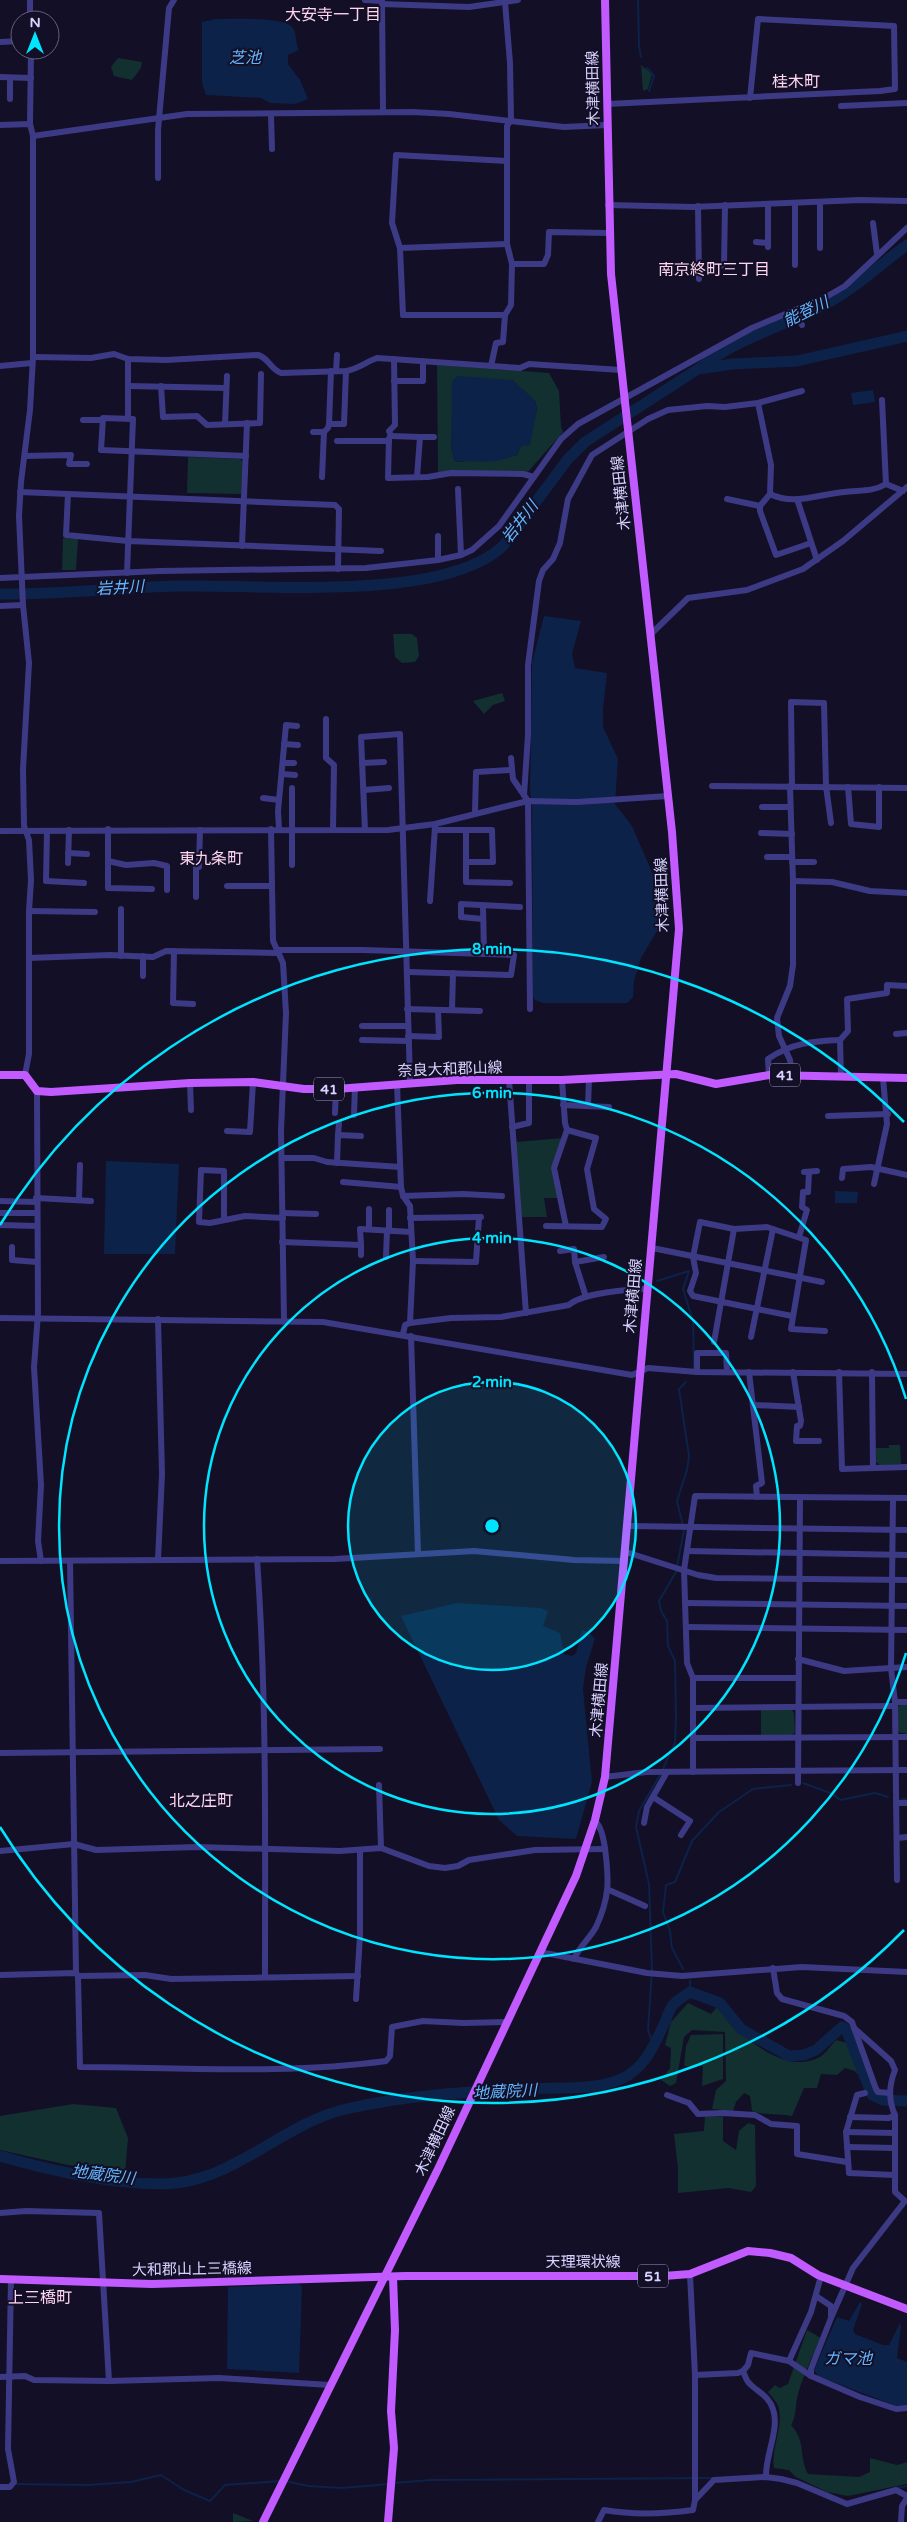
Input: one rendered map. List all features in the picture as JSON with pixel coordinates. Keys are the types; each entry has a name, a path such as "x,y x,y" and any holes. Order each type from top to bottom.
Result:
{"main road":[{"name":"木津横田線","path":"264,2522 481,2078 540,1952 586,1850 605,1777 626,1552 678,929 676,874 668,796 610,274 605,0"},
{"name":"奈良大和郡山線","path":"37,1091 190,1083 253,1082 304,1089 336,1089 410,1082 562,1080 666,1074 684,1074 716,1084 769,1074 907,1078"},
{"path":"0,1075 25,1076 37,1091"},
{"name":"天理環状線","path":"384,2278 690,2274 748,2251 770,2253 791,2258 821,2276 907,2309"},
{"path":"388,2522 394,2448 391,2411 395,2330 393,2277"},
{"name":"大和郡山上三橋線","path":"0,2279 152,2284 384,2278"}],"street":[{"path":"158,178 158,130 161,117 169,8 167,0"},
{"path":"169,8 174,0"},
{"path":"365,0 469,7 518,0"},
{"path":"382,2 383,112"},
{"path":"491,366 496,343 503,342 505,314 511,305 512,264 507,244 507,126 511,120 510,63 505,2"},
{"path":"607,104 750,98 895,89 894,26 758,19 750,98"},
{"path":"25,1076 29,1054 29,911 31,880 29,840 25,830 23,769 29,663 23,604 20,492 30,410 32,360 33,136 30,124 31,60"},
{"path":"0,77 31,78"},
{"path":"10,78 10,98"},
{"path":"841,106 907,103"},
{"path":"33,136 186,114 271,115 383,112 449,114 564,127 607,125"},
{"path":"271,115 272,148"},
{"path":"0,125 30,124"},
{"path":"505,314 402,315 400,248 392,223 396,155 507,161"},
{"path":"608,204 698,206 870,200 907,201"},
{"path":"820,202 820,248"},
{"path":"795,203 795,265"},
{"path":"756,242 768,245 768,204"},
{"path":"724,266 726,205"},
{"path":"698,206 699,279"},
{"path":"873,223 877,254"},
{"path":"0,578 22,579 127,573 338,569 394,566 461,555 472,550 498,526 561,439 578,424 752,328 796,311 845,286 877,254 907,228"},
{"path":"512,264 544,264 548,255 549,232 609,233"},
{"path":"400,248 507,244"},
{"path":"796,311 802,323"},
{"path":"0,366 32,360 91,358 114,354 128,359 211,358 258,355 266,357 275,371 281,373 346,371 356,369 364,362 377,358 520,368 528,364 621,370"},
{"path":"322,477 324,432 328,428 337,355"},
{"path":"128,359 128,419"},
{"path":"394,360 396,425 390,431 388,478 451,473 522,474 534,477"},
{"path":"394,381 423,381 423,361"},
{"path":"328,424 344,424 346,371"},
{"path":"161,386 163,417 198,416 207,425 260,423 261,374"},
{"path":"225,424 227,376"},
{"path":"128,386 226,388"},
{"path":"530,1009 526,798 528,665 539,581 543,570 553,559 560,543 568,499 592,455 628,430 648,419 668,410 758,403 802,391"},
{"path":"882,400 886,484"},
{"path":"758,403 771,465 770,494 760,506"},
{"path":"83,420 133,419 127,573"},
{"path":"103,420 101,450 246,456"},
{"path":"242,546 247,424"},
{"path":"313,432 324,432"},
{"path":"417,477 420,437"},
{"path":"337,441 434,437"},
{"path":"25,456 70,455 69,464 87,464"},
{"path":"770,494 779,498 796,499 842,492 876,490 886,484 905,489"},
{"path":"458,489 461,555"},
{"path":"650,635 688,598 746,590 804,569 905,489"},
{"path":"20,492 336,506 339,510 338,569"},
{"path":"68,494 66,535 128,541 381,551"},
{"path":"727,499 760,506"},
{"path":"796,499 817,560"},
{"path":"760,506 776,555 811,543"},
{"path":"438,536 438,560"},
{"path":"0,606 23,604"},
{"path":"792,1075 790,1060 779,1036 777,1018 790,986 793,965 793,880 790,807 791,702 824,703 826,786 831,823"},
{"path":"326,719 326,758 334,764 333,829"},
{"path":"284,1320 282,1242 283,1158 281,1131 286,1013 283,963 273,941 272,886 275,829 286,725 297,726"},
{"path":"365,830 361,737 400,734 408,953 407,1009 410,1082"},
{"path":"284,744 298,745"},
{"path":"511,758 513,779 526,798"},
{"path":"283,762 294,763"},
{"path":"362,763 384,762"},
{"path":"475,813 476,772 511,770"},
{"path":"282,774 295,775"},
{"path":"712,786 907,788"},
{"path":"848,786 851,824 879,827 878,787"},
{"path":"292,788 292,865"},
{"path":"364,790 389,788"},
{"path":"435,827 526,798 622,800 668,796"},
{"path":"263,798 279,800"},
{"path":"762,807 790,807"},
{"path":"0,831 108,829 365,830 435,827 492,830 493,862 466,862"},
{"path":"430,900 435,827"},
{"path":"108,829 108,888 152,889"},
{"path":"68,830 68,863"},
{"path":"196,897 196,867 199,867 200,830"},
{"path":"466,830 466,882 510,883"},
{"path":"47,831 46,881 84,883"},
{"path":"760,832 792,834"},
{"path":"68,853 86,854"},
{"path":"766,856 814,862"},
{"path":"108,861 126,865 154,863 167,866 167,890"},
{"path":"793,880 832,882 870,891 907,893"},
{"path":"227,886 272,886"},
{"path":"483,918 461,917 461,904 520,906"},
{"path":"483,906 484,954"},
{"path":"121,909 121,956"},
{"path":"29,911 95,912"},
{"path":"29,958 143,956 174,951 363,950 408,953 514,955 510,974 408,972"},
{"path":"174,951 173,1004 193,1004"},
{"path":"143,956 143,976"},
{"path":"452,1010 453,974"},
{"path":"841,1077 840,1040 848,1031 847,1000 887,993 887,985 907,986"},
{"path":"407,1009 480,1011"},
{"path":"362,1040 438,1037 438,1010"},
{"path":"362,1026 408,1026"},
{"path":"896,1034 907,1033"},
{"path":"769,1074 768,1059 786,1050 808,1041 840,1040"},
{"path":"874,1184 888,1114 883,1078"},
{"path":"588,1106 589,1079"},
{"path":"509,1080 526,1313"},
{"path":"512,1127 529,1124 528,1080"},
{"path":"562,1080 567,1130 554,1168 566,1226"},
{"path":"227,1131 250,1132 253,1082"},
{"path":"190,1083 191,1110"},
{"path":"397,1084 401,1187 403,1196 410,1206 413,1261 410,1323"},
{"path":"354,1115 355,1088"},
{"path":"335,1112 336,1089"},
{"path":"37,1091 38,1318 34,1368 41,1485 38,1541 41,1561"},
{"path":"564,1106 609,1107"},
{"path":"828,1116 888,1114"},
{"path":"337,1163 339,1123"},
{"path":"546,1226 602,1227 606,1219 594,1209 587,1169 596,1138 567,1130"},
{"path":"338,1135 361,1136"},
{"path":"283,1158 314,1158 337,1163 400,1167"},
{"path":"78,1200 80,1165"},
{"path":"842,1178 843,1170 878,1169 907,1175"},
{"path":"224,1219 224,1171 201,1170 200,1222 210,1223 245,1216 316,1214"},
{"path":"799,1237 807,1210 802,1207 803,1192 808,1192 807,1172 817,1171"},
{"path":"344,1182 401,1187"},
{"path":"403,1196 463,1194 502,1196"},
{"path":"0,1201 91,1201"},
{"path":"369,1210 369,1229"},
{"path":"386,1257 389,1210"},
{"path":"0,1213 37,1213"},
{"path":"410,1218 480,1217 476,1262 413,1261"},
{"path":"792,1316 693,1296 690,1291 696,1273 693,1257 700,1222 734,1229 773,1229 806,1240 798,1277 791,1329 825,1331"},
{"path":"0,1225 37,1226"},
{"path":"361,1255 360,1229 411,1232"},
{"path":"714,1342 734,1229"},
{"path":"751,1337 773,1229"},
{"path":"282,1242 361,1245"},
{"path":"12,1247 12,1260 37,1262"},
{"path":"652,1248 822,1282"},
{"path":"560,1251 574,1249 575,1262 586,1297"},
{"path":"575,1262 604,1257"},
{"path":"403,1334 405,1326 410,1323 451,1318 501,1317 570,1305 575,1300 586,1297 648,1289"},
{"path":"0,1318 284,1320 336,1323 632,1375 648,1368 697,1372 872,1372 907,1374"},
{"path":"158,1319 162,1474 158,1560"},
{"path":"411,1336 418,1554"},
{"path":"697,1372 697,1353 726,1353 726,1372"},
{"path":"749,1372 762,1483 756,1486 757,1497"},
{"path":"794,1372 801,1421 800,1426 797,1426 796,1441 818,1441"},
{"path":"839,1372 842,1468 907,1467"},
{"path":"872,1372 873,1468"},
{"path":"754,1405 799,1407"},
{"path":"693,1772 693,1678 687,1663 685,1603 679,1569 686,1551 686,1527 695,1496 907,1498"},
{"path":"798,1783 797,1678 800,1498"},
{"path":"893,1499 890,1668 895,1704 897,1880"},
{"path":"628,1526 907,1530"},
{"path":"0,1561 335,1559 474,1551 574,1560 625,1561"},
{"path":"686,1551 907,1555"},
{"path":"626,1552 679,1569 716,1578 907,1580"},
{"path":"257,1559 264,1649 266,1751 265,1977"},
{"path":"70,1561 74,1844 80,2067 301,2069 344,2067 386,2061 390,2056 392,2027 423,2021 463,2024 507,2022"},
{"path":"685,1603 907,1606"},
{"path":"686,1627 907,1630"},
{"path":"798,1659 844,1671 907,1667"},
{"path":"693,1678 797,1678"},
{"path":"693,1708 797,1707 907,1702"},
{"path":"693,1738 907,1737"},
{"path":"0,1753 380,1749"},
{"path":"605,1777 664,1772 907,1770"},
{"path":"644,1823 644,1814 664,1772"},
{"path":"378,1785 381,1848"},
{"path":"653,1797 690,1821 681,1835"},
{"path":"896,1803 907,1803"},
{"path":"574,1959 595,1929 608,1890 609,1873 605,1849 601,1828 595,1820"},
{"path":"897,1838 907,1837"},
{"path":"0,1851 74,1844 96,1850 197,1847 360,1850 381,1848 429,1866 445,1868 458,1866 469,1860 535,1850 605,1849"},
{"path":"356,1999 360,1850"},
{"path":"608,1890 645,1906"},
{"path":"540,1952 651,1973 682,1976 802,1967 907,1972"},
{"path":"773,1968 777,1993 782,1999 844,2016 852,2022 875,2090 890,2095"},
{"path":"0,1975 145,1975 171,1979 358,1976"},
{"path":"811,2376 811,2368 831,2318 861,2256 888,2225 905,2200 895,2192 895,2116 890,2106 890,2081 895,2070 891,2061 854,2028"},
{"path":"865,2093 857,2095 846,2132 849,2173 894,2175"},
{"path":"667,2095 689,2103 698,2114 755,2116 771,2124 797,2126 797,2154 848,2162"},
{"path":"850,2117 889,2118 895,2116"},
{"path":"846,2132 895,2133"},
{"path":"847,2147 895,2148"},
{"path":"0,2213 99,2213 109,2381"},
{"path":"690,2274 695,2375 694,2477 696,2500"},
{"path":"788,2361 802,2335 821,2276"},
{"path":"0,2487 12,2485 8,2449 11,2279"},
{"path":"816,2296 831,2306 831,2318"},
{"path":"695,2375 738,2373 743,2371 748,2365 751,2353 788,2361 811,2376 860,2397 896,2408 907,2408"},
{"path":"743,2371 749,2384 760,2390 774,2409 775,2430 771,2437 766,2475"},
{"path":"0,2377 25,2376 34,2380 109,2381 219,2378 330,2385"},
{"path":"598,2522 604,2510 670,2513 692,2510 696,2500 714,2480 766,2475 797,2484 847,2504 896,2490 907,2497 902,2506 901,2522"}],"green space":[{"path":"118,58 142,62 141,68 132,80 114,76 111,67"},
{"path":"641,65 652,74 648,89 643,91"},
{"path":"437,365 549,373 559,391 561,427 563,432 527,473 438,474","holes":["512,380 535,401 537,409 517,455 494,460 455,462 451,447"]},
{"path":"188,457 240,459 243,462 241,494 187,493"},
{"path":"63,538 78,539 76,570 62,570"},
{"path":"393,634 412,634 417,638 419,656 415,662 402,663 395,657"},
{"path":"502,693 505,701 493,705 484,714 473,701"},
{"path":"563,1138 553,1168 559,1198 544,1198 547,1217 520,1217 516,1142"},
{"path":"889,1445 900,1445 901,1464 880,1465 876,1462 876,1448 889,1448"},
{"path":"901,1704 907,1704 907,1734 898,1732 897,1708"},
{"path":"761,1710 792,1710 794,1713 795,1732 792,1735 761,1735"},
{"path":"688,2003 711,2014 717,2007 749,2040 777,2057 791,2061 806,2062 820,2057 836,2040 854,2045 870,2085 867,2086 855,2071 845,2068 837,2075 821,2074 817,2088 804,2088 792,2116 752,2111 750,2096 744,2093 736,2102 733,2111 712,2109 716,2090 726,2081 725,2032 692,2030 684,2037 676,2083 670,2086 661,2080 670,2068 671,2048 665,2045 671,2022"},
{"path":"723,2034 723,2079 702,2086 703,2066 684,2066 686,2046 691,2035"},
{"path":"73,2104 116,2108 128,2138 125,2174 68,2165 0,2150 0,2116"},
{"path":"705,2116 723,2117 723,2141 736,2150 739,2131 748,2123 755,2125 756,2186 751,2192 729,2188 678,2193 678,2168 674,2134 704,2131"},
{"path":"807,2330 821,2338 800,2387 791,2425 801,2443 803,2461 808,2474 859,2477 870,2472 870,2458 897,2465 907,2462 907,2484 848,2496 827,2492 796,2477 789,2470 774,2468 774,2453 780,2416 775,2400 768,2392 775,2385 780,2388 788,2384"},
{"path":"233,2513 253,2521 233,2522"}],"water":[{"name":"芝池","path":"216,19 269,20 288,24 293,28 299,50 288,55 288,64 300,80 308,99 295,104 270,103 261,98 206,95 202,83 202,22"},
{"path":"458,376 512,380 527,393 535,401 537,409 530,445 521,446 517,455 498,461 455,462 451,447 452,381"},
{"path":"873,390 875,402 853,405 851,393"},
{"path":"544,616 581,621 572,654 575,668 607,673 603,727 618,759 615,804 632,826 655,879 664,907 660,926 641,958 634,981 633,997 627,1003 543,1003 535,1000 533,996 532,806 530,791 532,663"},
{"path":"106,1161 179,1164 175,1254 104,1254"},
{"path":"835,1191 858,1192 857,1203 835,1203"},
{"path":"457,1603 540,1608 548,1611 543,1626 560,1633 564,1654 572,1656 576,1653 582,1630 589,1632 595,1639 586,1667 583,1689 592,1782 576,1839 517,1836 499,1820 401,1616"},
{"path":"299,2284 302,2287 299,2373 227,2369 228,2287"},
{"name":"ガマ池","path":"860,2302 862,2304 853,2330 855,2334 883,2345 889,2345 900,2323 897,2358 907,2362 907,2405 896,2406 818,2376 814,2370 837,2317 849,2321"}],"waterway":[{"path":"638,0 641,57"},
{"path":"647,68 654,76 649,91"},
{"name":"能登川","path":"701,367 728,349 835,299 907,245"},
{"name":"岩井川","path":"0,594 178,586 348,587 395,583 438,576 475,564 503,546 568,459 585,442 698,369 733,364 797,361 907,336"},
{"path":"657,1281 689,1271 683,1289 693,1321 694,1368"},
{"path":"662,1771 675,1743 675,1661 668,1646 667,1621 661,1611 659,1601 676,1572 684,1530 677,1501 687,1470 689,1456 679,1389 686,1382"},
{"path":"653,2044 648,2030 652,1970 649,1884 636,1827 639,1811 660,1775"},
{"path":"803,1783 833,1794 840,1800 875,1793 888,1797"},
{"path":"683,1969 672,1948 670,1931 663,1912 666,1885 675,1882 692,1841 719,1812 753,1789 791,1785"},
{"path":"901,1799 907,1799"},
{"path":"690,1981 690,1992"},
{"name":"地蔵院川","path":"0,2156 87,2177 134,2183 176,2183 199,2178 221,2170 303,2125 346,2109 391,2100 436,2095 539,2088 575,2088 610,2083 630,2074 643,2062 654,2046 672,2006 690,1992 720,2003 741,2029 789,2056 804,2055 816,2050 842,2027 846,2029 872,2095 883,2100 907,2101"},
{"path":"14,2484 88,2485 131,2482 161,2475 184,2490 210,2501 225,2485 281,2481"},
{"path":"394,2483 430,2480 714,2478"},
{"path":"285,2481 308,2486 342,2488 390,2484"},
{"path":"897,2488 907,2486"}],"district":[{"name":"大安寺一丁目","path":"333,15"},
{"name":"桂木町","path":"796,82"},
{"name":"南京終町三丁目","path":"714,270"},
{"name":"東九条町","path":"211,859"},
{"name":"北之庄町","path":"201,1801"},
{"name":"上三橋町","path":"40,2298"}]}
